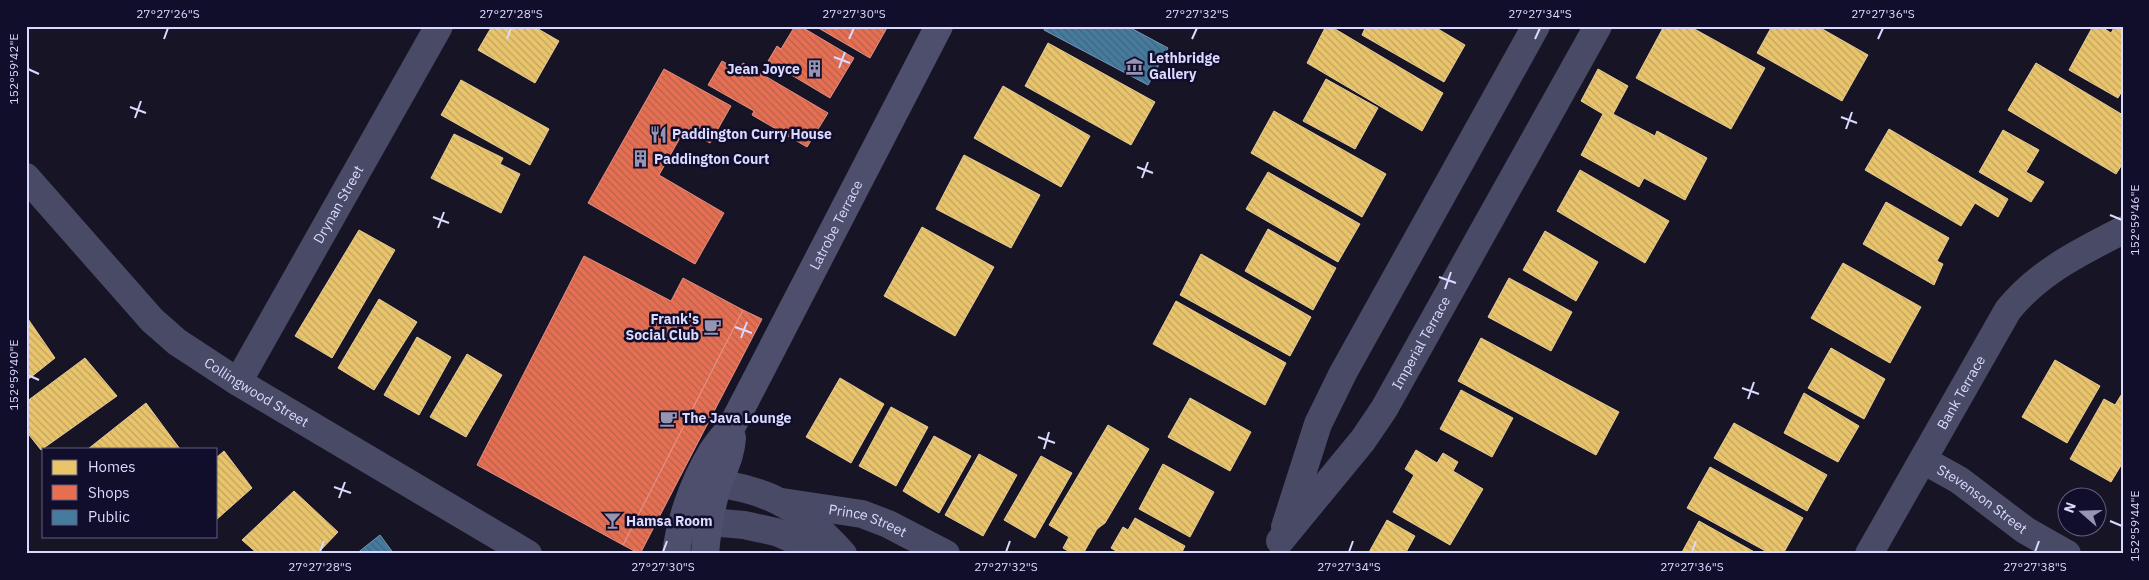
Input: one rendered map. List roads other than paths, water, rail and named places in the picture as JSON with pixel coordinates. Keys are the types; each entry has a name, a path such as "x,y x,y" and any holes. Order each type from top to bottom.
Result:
{"main road":[{"name":"Latrobe Terrace","path":"705,554 697,518 708,482 732,449 733,424 939,26"},
{"name":"Latrobe Terrace","path":"676,554 680,531 697,518"}],"street":[{"name":"Drynan Street","path":"238,382 439,26"},
{"name":"Imperial Terrace","path":"1277,548 1305,462 1326,406 1536,26"},
{"name":"Imperial Terrace","path":"1277,548 1363,440 1384,409 1598,26"},
{"name":"Collingwood Street","path":"26,177 152,320 199,358 528,554"},
{"name":"Bank Terrace","path":"1869,554 2008,310 2020,295 2040,277 2123,230"},
{"name":"Stevenson Street","path":"1923,460 1959,480 2025,530 2067,554"},
{"name":"Prince Street","path":"708,482 754,490 782,502 823,532 843,554"},
{"name":"Prince Street","path":"782,502 862,514 888,524 946,554"},
{"path":"697,518 762,528 827,554"}],"place":[{"name":"Lethbridge Gallery","path":"1135,66"},
{"name":"Jean Joyce","path":"814,69"},
{"name":"Paddington Curry House","path":"658,134"},
{"name":"Paddington Court","path":"640,159"},
{"name":"Frank's Social Club","path":"713,327"},
{"name":"The Java Lounge","path":"668,418"},
{"name":"Hamsa Room","path":"612,521"}]}
